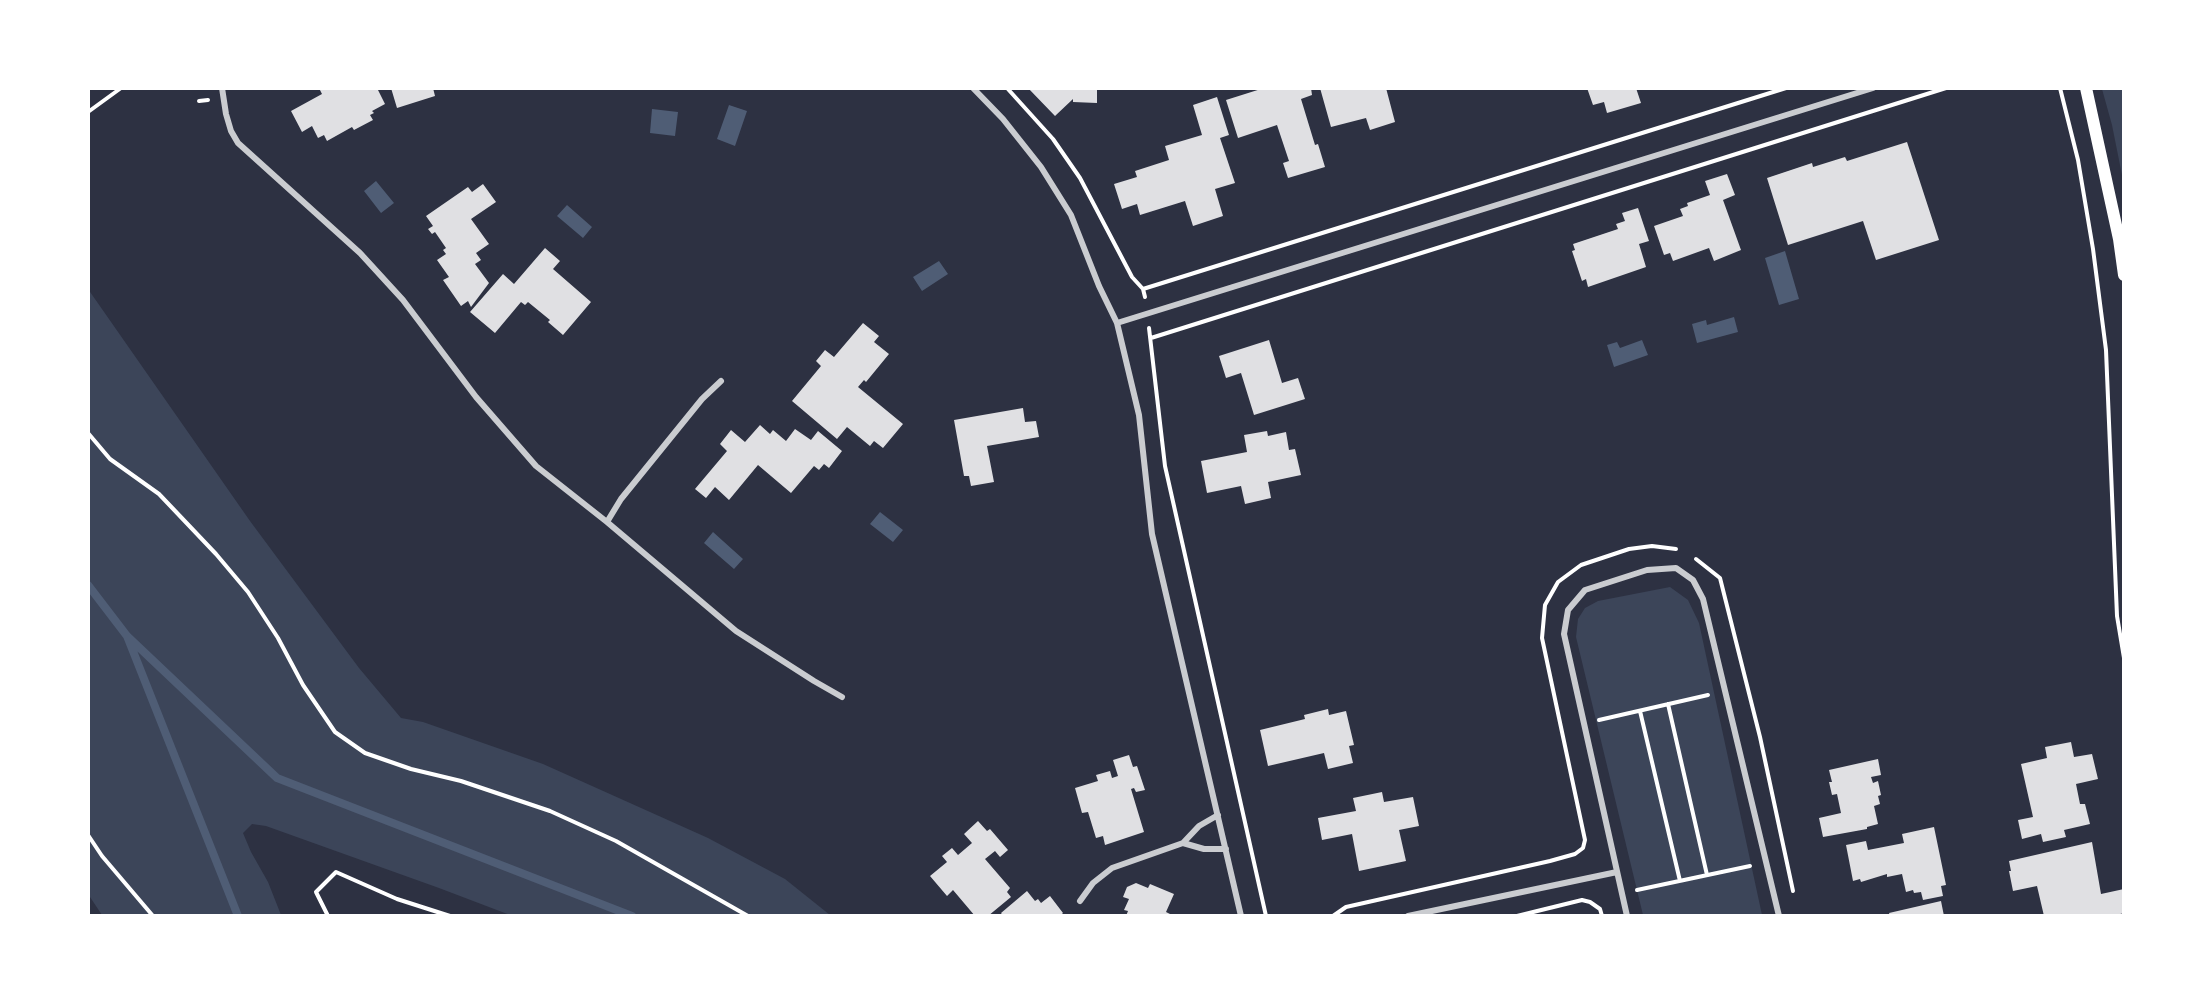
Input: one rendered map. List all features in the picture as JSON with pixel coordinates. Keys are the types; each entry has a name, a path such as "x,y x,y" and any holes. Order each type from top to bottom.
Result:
{"main road":[{"path":"2086,88 2119,239 2124,275"}],"street":[{"path":"222,88 228,122 238,143 360,253 403,300 476,397 536,466 607,522 736,631 842,697"},
{"path":"973,88 1041,167 1071,215 1099,286 1117,323 1139,415 1152,534 1241,915"},
{"path":"1117,323 1873,88"},
{"path":"607,522 621,499 702,399 721,381"},
{"path":"1627,915 1564,634 1568,610 1585,590 1647,570 1676,568 1693,580 1703,599 1779,915"},
{"path":"1080,901 1093,883 1112,868 1183,843 1198,826 1218,815"},
{"path":"1183,843 1204,849 1226,849"},
{"path":"1408,915 1617,872"}],"path":[{"path":"88,112 121,88"},
{"path":"1007,88 1053,139 1080,178 1132,277 1143,289 1786,88"},
{"path":"1151,338 1946,88"},
{"path":"2060,88 2078,160 2093,249 2106,350 2117,616 2124,658"},
{"path":"1148,315 1165,466 1266,915"},
{"path":"88,433 110,459 159,494 248,592 278,638 303,685 335,732 365,753 411,769 461,781 549,811 616,841 748,915"},
{"path":"1333,915 1346,907 1550,861 1575,854 1583,849 1585,840 1542,638 1545,605 1558,582 1581,565 1629,549 1652,546 1677,549 1686,554"},
{"path":"1694,558 1703,562 1720,578 1761,737 1794,893"},
{"path":"1561,728 1747,686"},
{"path":"1668,704 1707,875"},
{"path":"1640,711 1680,881"},
{"path":"88,835 102,856 153,915"},
{"path":"1600,909 1622,894 1786,859"},
{"path":"328,915 316,892 336,872 398,899 450,915"},
{"path":"1517,915 1582,900 1600,909 1602,915"}],"shaded area":[{"path":"2102,89 2123,89 2123,180 2112,125"},
{"path":"729,105 747,111 735,146 717,139"},
{"path":"652,109 678,112 675,136 650,133"},
{"path":"376,181 394,203 381,213 364,191"},
{"path":"567,205 592,227 583,238 557,216"},
{"path":"1785,251 1799,299 1779,305 1765,258"},
{"path":"939,261 948,274 922,291 913,277"},
{"path":"88,289 250,521 359,668 401,718 423,722 543,764 708,838 785,879 830,915 510,915 266,826 252,824 243,833 268,882 281,915 102,915 88,894"},
{"path":"1734,317 1738,332 1697,343 1692,324 1706,320 1707,325"},
{"path":"1642,340 1648,355 1614,367 1607,345 1617,342 1620,348"},
{"path":"880,512 903,530 893,542 870,524"},
{"path":"713,532 743,559 734,569 704,543"},
{"path":"1670,587 1688,600 1699,623 1762,915 1643,915 1576,637 1578,619 1585,608 1598,601"}],"building":[{"path":"319,88 377,88 385,104 372,111 374,113 370,115 373,120 354,130 352,127 327,141 324,135 318,138 312,126 302,132 291,111 322,94"},
{"path":"391,88 433,88 435,96 397,108"},
{"path":"1028,88 1097,88 1097,103 1073,102 1073,99 1055,116"},
{"path":"1264,88 1311,88 1312,95 1301,99 1315,145 1318,144 1325,167 1288,178 1283,163 1289,161 1277,125 1238,138 1226,100"},
{"path":"1320,88 1386,88 1395,122 1370,130 1366,118 1331,127"},
{"path":"1587,88 1636,88 1641,103 1607,113 1604,102 1593,105"},
{"path":"1217,97 1229,135 1220,138 1235,183 1215,189 1223,216 1193,226 1185,201 1140,215 1137,204 1122,209 1114,184 1137,177 1135,171 1169,160 1165,146 1202,135 1193,105"},
{"path":"1907,142 1939,240 1876,260 1863,221 1788,245 1767,178 1812,163 1813,167 1845,157 1847,161"},
{"path":"1727,174 1735,195 1723,200 1741,250 1714,261 1709,248 1673,261 1670,253 1664,255 1654,226 1683,216 1680,209 1688,206 1687,203 1710,195 1705,181"},
{"path":"483,184 496,202 471,219 489,244 476,253 481,260 475,264 489,283 471,307 468,301 461,306 443,280 449,277 437,260 446,254 443,250 446,248 435,232 432,234 428,229 433,226 426,216 468,187 472,192"},
{"path":"1638,208 1649,241 1639,244 1646,267 1588,287 1586,279 1582,281 1572,251 1575,250 1573,244 1618,229 1616,224 1625,221 1622,213"},
{"path":"545,248 560,261 553,269 591,302 563,335 548,322 550,320 528,302 525,305 521,302 495,333 470,312 503,274 514,284"},
{"path":"863,323 879,336 874,342 889,354 866,382 864,380 858,387 903,424 883,448 874,441 870,446 847,427 837,439 792,401 821,366 816,361 825,350 834,357"},
{"path":"1269,340 1282,383 1298,378 1305,399 1254,415 1241,373 1226,378 1219,356"},
{"path":"1023,408 1025,422 1036,421 1039,437 987,446 994,482 971,486 969,476 964,476 954,420"},
{"path":"760,425 770,434 773,430 786,441 795,429 811,440 818,431 842,451 829,468 824,464 819,470 814,466 791,493 758,465 729,500 715,487 706,498 695,489 727,451 720,444 731,430 745,442"},
{"path":"1267,431 1268,436 1286,432 1289,450 1295,449 1301,475 1268,482 1271,498 1245,504 1241,486 1207,493 1201,461 1247,452 1244,435"},
{"path":"1328,709 1329,715 1346,711 1354,745 1349,746 1353,763 1328,769 1324,753 1268,766 1260,730 1305,719 1304,715"},
{"path":"2071,742 2074,757 2092,754 2098,779 2076,784 2080,804 2085,804 2090,824 2064,830 2066,837 2043,842 2041,834 2022,839 2018,820 2033,817 2021,764 2047,758 2045,747"},
{"path":"1129,755 1133,767 1137,766 1145,790 1136,792 1134,788 1131,789 1144,832 1105,845 1103,836 1096,838 1088,812 1082,813 1075,788 1098,781 1096,775 1110,771 1112,778 1118,776 1113,760"},
{"path":"1878,759 1881,775 1871,777 1873,783 1878,781 1881,795 1878,796 1880,804 1874,806 1878,824 1867,827 1867,829 1823,837 1819,818 1841,813 1837,794 1832,795 1829,770"},
{"path":"1382,792 1384,802 1413,797 1419,826 1399,830 1406,861 1359,871 1352,834 1322,840 1318,818 1356,811 1353,798"},
{"path":"978,821 987,831 990,829 1008,850 1000,857 995,851 985,859 1010,888 1007,892 1011,897 988,916 975,916 953,890 947,896 930,876 947,862 942,856 952,848 958,855 972,843 964,834"},
{"path":"1934,827 1946,885 1941,886 1943,896 1923,900 1921,892 1914,893 1913,890 1906,892 1902,874 1887,877 1887,874 1861,882 1860,879 1853,881 1846,845 1866,841 1868,850 1904,843 1902,834"},
{"path":"2092,842 2101,894 2124,889 2124,913 2113,916 2044,916 2037,886 2013,891 2009,861"},
{"path":"1136,883 1148,888 1150,884 1174,894 1166,912 1174,916 1126,916 1128,911 1124,910 1129,899 1123,897 1127,887"},
{"path":"1027,891 1035,901 1038,899 1041,903 1050,896 1063,913 1060,916 1003,916 1001,913"},
{"path":"1941,901 1944,916 1890,916 1889,913"}],"waterway":[{"path":"88,585 127,636 238,916"},
{"path":"127,636 277,778 632,916"}]}
